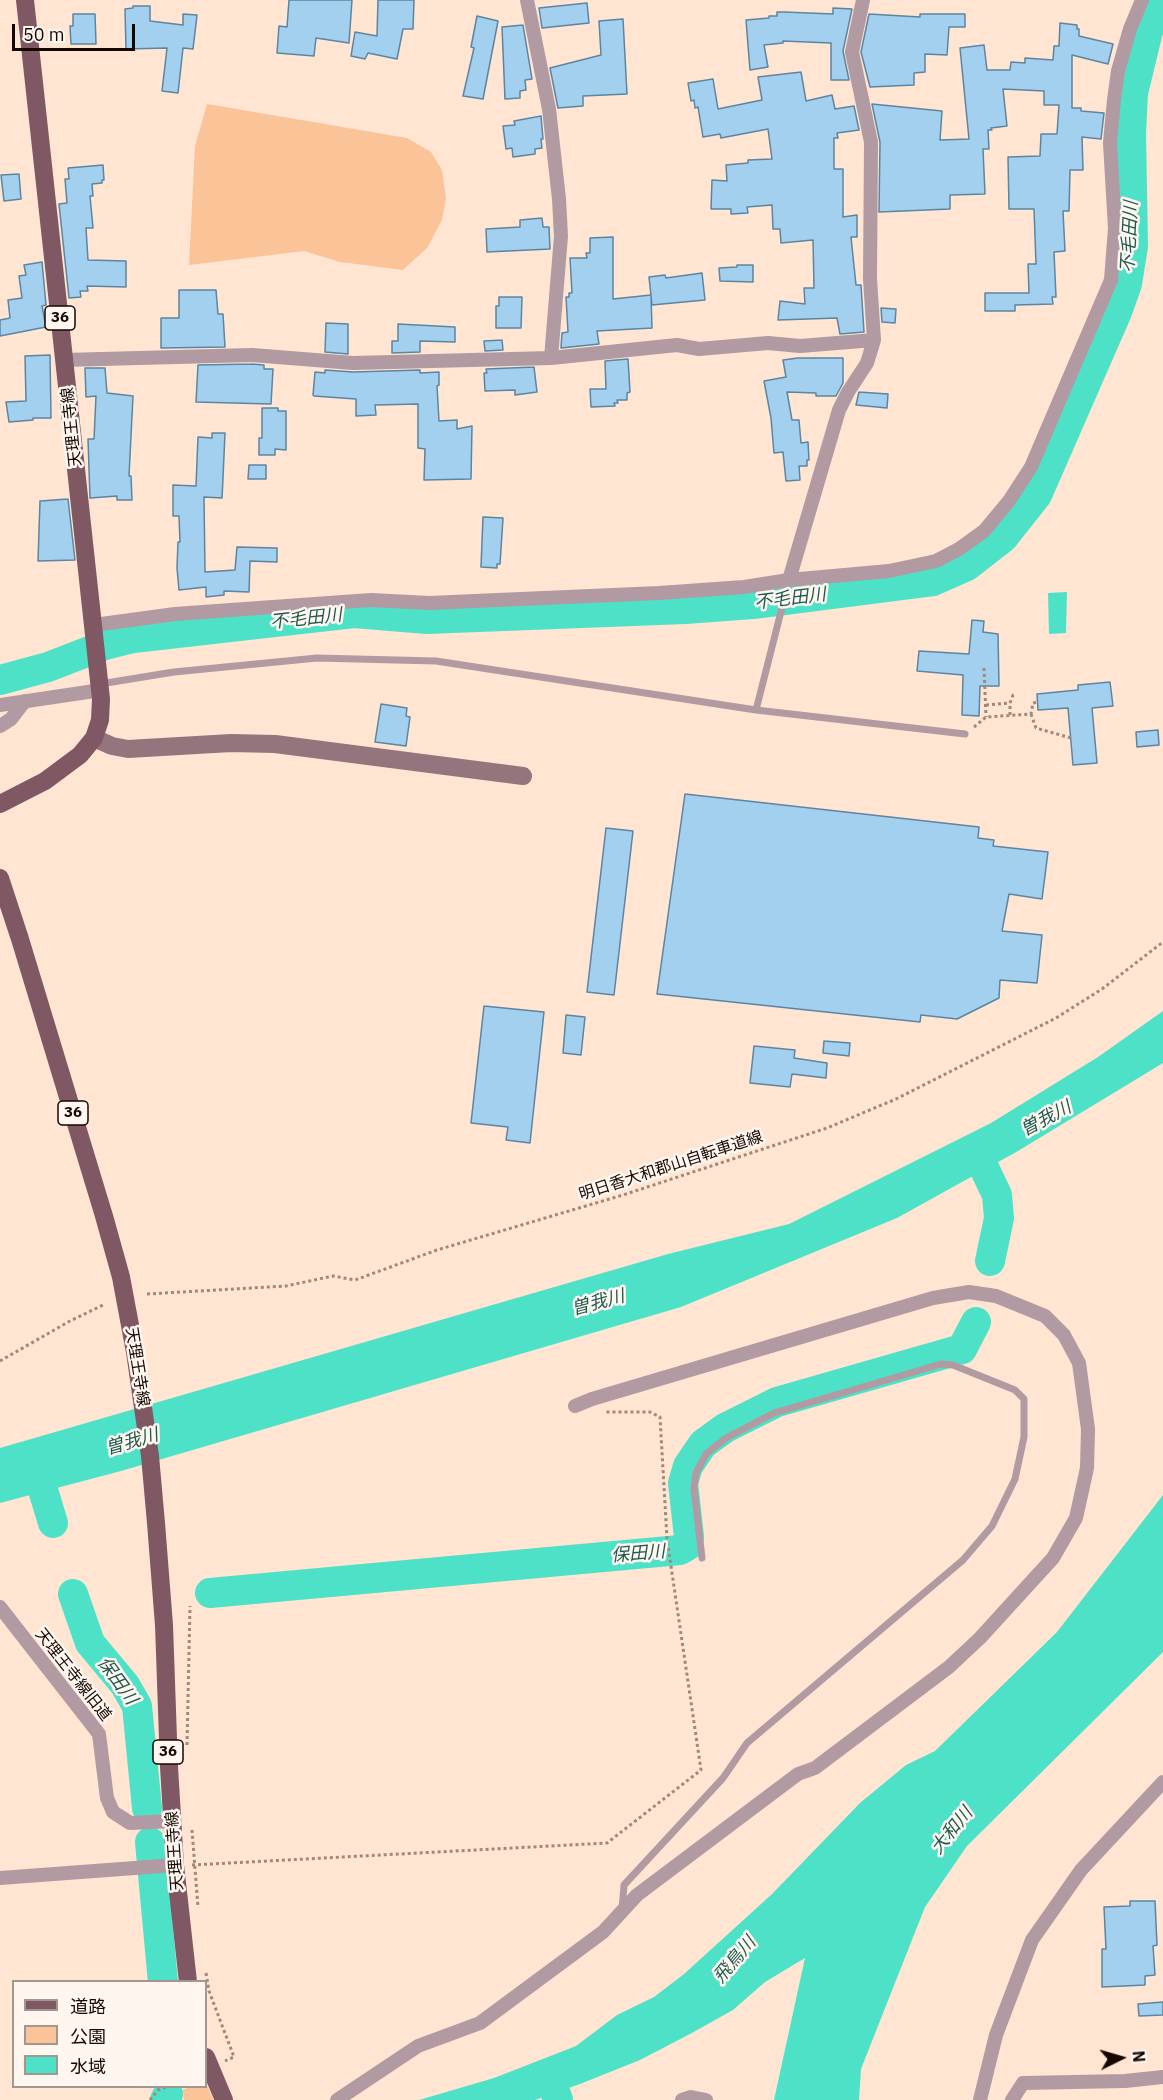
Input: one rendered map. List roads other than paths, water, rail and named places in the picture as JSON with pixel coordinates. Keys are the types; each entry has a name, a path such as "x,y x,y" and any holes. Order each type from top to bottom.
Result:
{"main road":[{"name":"天理王寺線","path":"25,0 100,687 100,720 94,738"},
{"path":"0,804 63,770 94,738"},
{"name":"天理王寺線","path":"0,878 104,1216 120,1277 135,1352 150,1456 156,1523 164,1625 169,1767 182,1821 175,1865 188,1980"},
{"path":"207,2059 224,2100"}],"street":[{"path":"527,0 549,110 559,199 561,236 550,358"},
{"path":"789,580 839,410 867,363 874,340 870,279 871,142 852,52 863,0"},
{"path":"94,630 175,614 257,607 371,600 429,603 744,587 789,580 889,572 936,561 959,549 984,531 1009,501 1031,466 1111,280 1115,228 1110,143 1114,100 1118,71 1130,29 1142,0"},
{"path":"64,360 252,355 353,363 550,358 677,345 699,349 768,343 800,346 874,340"},
{"path":"0,705 100,687"},
{"path":"0,726 11,719 25,702"},
{"path":"94,738 112,746 128,749 231,743 275,744 523,776"},
{"path":"337,2100 418,2046 480,2023 603,1932 637,1895 798,1774 815,1768 949,1667 980,1638 1053,1558 1076,1518 1087,1468 1088,1429 1079,1363 1064,1335 1045,1316 996,1296 969,1292 933,1298 575,1406"},
{"name":"天理王寺線旧道","path":"0,1607 99,1734 107,1798 113,1812 130,1823 182,1821"},
{"path":"980,2100 996,2035 1032,1940 1081,1870 1163,1782"},
{"path":"0,1878 175,1865"},
{"path":"1012,2100 1023,2083 1163,2077"},
{"path":"682,2100 691,2097 706,2100"}],"lane":[{"path":"756,710 789,580"},
{"path":"100,687 174,672 317,658 436,661 756,710 965,734"},
{"path":"621,1912 624,1885 723,1778 747,1743 963,1560 992,1526 1016,1479 1024,1437 1024,1399 1015,1389 953,1365 941,1364 774,1413 726,1438 706,1454 696,1473 694,1488 702,1558"}],"water":[{"path":"1067,592 1066,633 1049,634 1048,593"},
{"name":"曽我川","path":"1163,1011 1163,1063 1018,1151 897,1218 681,1307 121,1471 0,1503 0,1448 668,1254 789,1224 991,1123 1098,1057"},
{"path":"1163,1495 1163,1652 967,1846 925,1907 861,2069 859,2100 774,2100 805,1958 765,1982 733,2010 640,2060 580,2084 535,2100 419,2100 494,2078 576,2046 617,2015 654,1997 684,1974 772,1894 860,1803 906,1765 935,1751 1057,1632"}],"waterway":[{"name":"不毛田川","path":"0,680 48,667 105,645 133,638 354,613 427,619 685,609 753,604 933,581 967,566 1003,538 1037,495 1127,284 1133,246 1131,133 1133,93 1148,31 1163,1"},
{"name":"保田川","path":"977,1153 997,1195 999,1218 990,1261"},
{"name":"保田川","path":"210,1593 680,1550 687,1546 689,1537 683,1483 688,1466 703,1444 725,1428 777,1402 962,1349 976,1322"},
{"name":"保田川","path":"36,1467 53,1523"},
{"name":"保田川","path":"73,1594 90,1643 125,1685 137,1706 147,1808"},
{"name":"保田川","path":"150,1842 163,1980"},
{"path":"551,2080 558,2100"},
{"name":"保田川","path":"165,2100 168,2094"}],"water label":[{"name":"大和川","path":"952,1831"},
{"name":"飛鳥川","path":"735,1960"}]}
